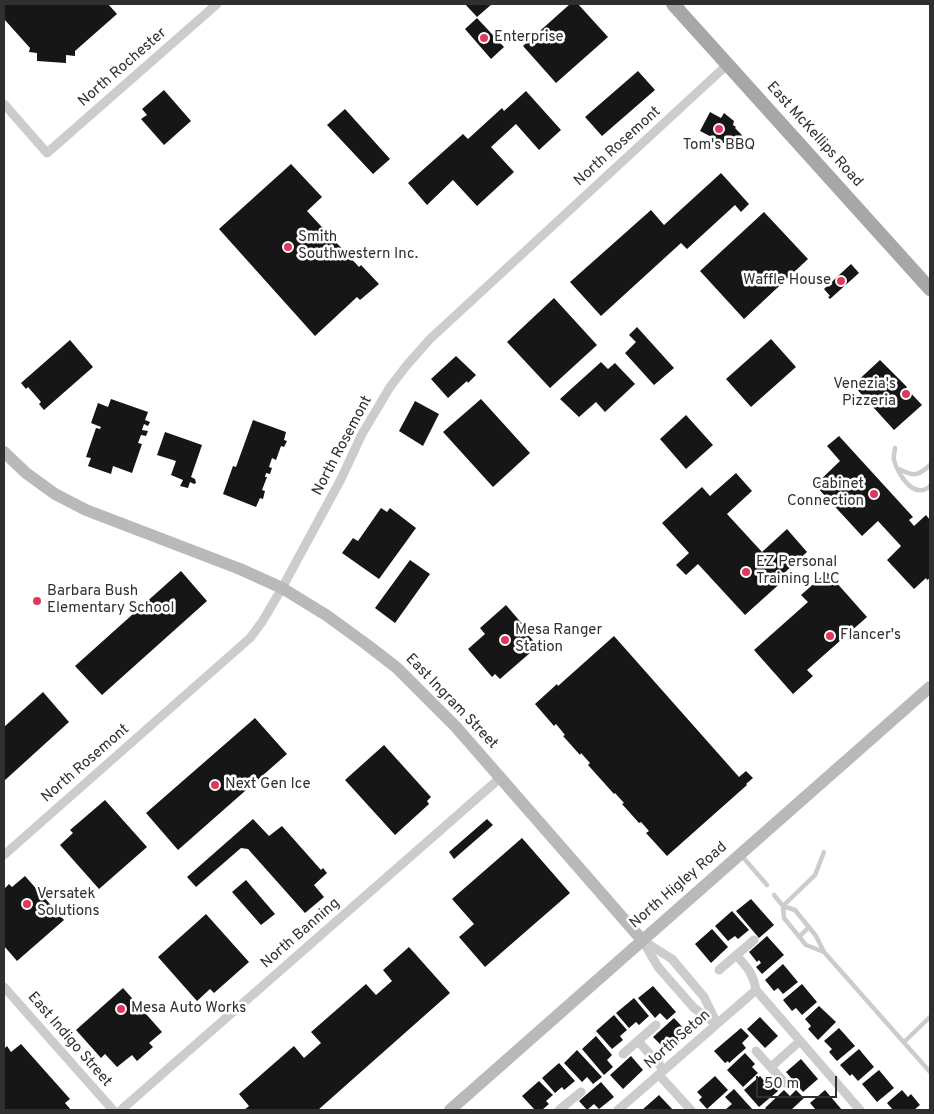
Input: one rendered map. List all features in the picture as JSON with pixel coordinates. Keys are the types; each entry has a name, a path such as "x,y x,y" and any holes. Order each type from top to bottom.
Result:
{"main road":[{"name":"East McKellips Road","path":"673,4 930,289"}],"street":[{"name":"North Rochester","path":"4,104 47,153 217,4"},
{"name":"North Rosemont","path":"4,855 250,638 282,588 341,479 362,434 390,387 407,365 430,339 464,306 728,64"},
{"name":"East Ingram Street","path":"4,452 26,473 48,490 86,510 240,568 282,588 326,616 397,668 456,727 642,940 658,967 683,996 694,1008 717,1024"},
{"name":"North Higley Road","path":"450,1110 930,687"},
{"name":"North Banning","path":"121,1110 500,778"},
{"name":"East Ingram Street","path":"642,940 672,959 704,997 717,1024"},
{"path":"719,970 754,940"},
{"path":"736,955 748,968 753,977 756,990 860,1110"},
{"path":"683,996 694,985"},
{"name":"East Indigo Street","path":"4,987 113,1110"},
{"name":"North Seton","path":"618,1110 756,990"},
{"path":"623,1054 656,1025"},
{"path":"638,1041 691,1110"},
{"path":"771,1067 800,1041"},
{"path":"756,1051 785,1083"},
{"path":"563,1109 581,1092"}],"lane":[{"path":"895,448 894,459 908,484 915,489 923,490 930,486"},
{"path":"898,468 917,475 930,464"},
{"path":"783,906 816,875 824,852"},
{"path":"740,854 767,886"},
{"path":"774,895 783,906 795,910 816,936 824,952 930,1072"},
{"path":"783,906 784,918 806,945 824,952"},
{"path":"799,937 809,927"},
{"path":"904,1042 930,1017"}],"building":[{"path":"4,4 108,4 117,14 75,51 75,56 66,55 66,63 37,61 37,53 29,52 30,48 4,19"},
{"path":"465,4 492,4 477,17"},
{"path":"570,4 578,4 608,37 556,83 523,46"},
{"name":"Enterprise","path":"477,18 504,47 491,59 465,29"},
{"path":"638,71 655,90 602,136 585,117"},
{"path":"164,90 191,121 164,145 141,119 147,115 142,109"},
{"path":"526,91 561,130 539,150 516,124 491,147 514,172 477,206 453,180 427,205 408,183 463,134 468,139 502,108 504,111"},
{"path":"345,109 390,159 373,174 327,125"},
{"name":"Tom's BBQ","path":"710,112 721,118 724,113 734,121 733,125 742,135 735,149 700,131"},
{"name":"Smith Southwestern Inc.","path":"291,164 322,197 307,211 359,267 361,265 379,284 360,300 357,297 315,336 219,229"},
{"path":"721,173 749,204 741,212 735,205 687,249 681,243 601,316 570,282 651,210 664,225"},
{"path":"764,212 808,259 744,319 700,271"},
{"name":"Waffle House","path":"851,264 859,273 830,299 828,297 830,296 824,289"},
{"path":"554,298 597,345 550,388 507,342"},
{"path":"637,327 674,368 654,385 625,353 636,342 629,335"},
{"path":"771,339 796,367 751,407 726,379"},
{"path":"70,340 93,367 44,410 39,404 41,402 28,387 26,389 21,383"},
{"path":"456,356 476,375 448,398 431,379"},
{"path":"880,360 922,405 894,430 853,385"},
{"path":"601,362 608,369 615,363 635,384 605,412 596,402 579,417 560,399"},
{"path":"111,399 148,412 145,420 150,422 148,426 144,424 142,430 148,431 146,436 141,435 138,443 142,444 132,473 113,466 111,474 88,466 91,458 86,457 96,428 100,429 101,427 91,423 98,403 108,407"},
{"path":"481,399 530,453 493,487 443,432"},
{"path":"415,401 439,414 423,446 399,431"},
{"path":"686,415 713,445 686,469 660,439"},
{"path":"253,420 286,432 284,440 287,441 284,447 281,446 276,460 272,458 269,467 272,468 270,474 266,473 265,477 267,477 262,490 265,491 263,499 260,498 256,507 223,494 233,466 236,467"},
{"path":"165,432 202,445 191,477 195,479 196,483 190,482 188,488 180,486 183,480 171,475 176,461 157,455"},
{"path":"839,436 913,517 909,520 914,526 926,515 930,520 930,578 927,580 926,578 914,589 887,560 901,546 878,521 862,536 815,485 840,461 827,446"},
{"path":"736,473 752,491 727,514 762,552 787,529 807,552 782,575 785,579 745,615 698,564 686,575 676,565 689,553 662,523 702,487 710,496"},
{"path":"381,508 387,512 390,508 416,528 379,579 342,553 353,538 358,541"},
{"path":"410,560 430,574 395,623 375,608"},
{"path":"181,571 207,601 102,695 75,666"},
{"path":"827,572 867,617 807,670 813,676 793,694 754,650 808,602 801,595"},
{"name":"Mesa Ranger Station","path":"506,605 524,626 522,628 538,646 500,679 495,674 492,677 468,649 485,634 480,628"},
{"path":"614,636 739,777 746,771 753,778 667,856 646,833 649,831 641,822 639,823 622,804 624,803 588,765 590,763 581,753 580,755 563,736 565,735 556,724 554,726 535,704"},
{"path":"43,692 69,722 4,781 4,727"},
{"name":"Next Gen Ice","path":"255,718 287,754 178,850 146,813"},
{"path":"384,745 431,797 427,801 429,804 395,835 345,780"},
{"path":"105,800 147,847 99,889 60,845 73,833 70,830"},
{"path":"253,819 269,836 282,826 321,870 323,868 327,873 314,885 324,897 305,913 248,849 241,848 196,887 187,877"},
{"path":"487,819 493,825 454,859 449,852"},
{"path":"522,838 570,893 485,967 459,937 474,924 452,899"},
{"name":"Versatek Solutions","path":"25,876 64,920 17,961 4,946 4,889 9,884 12,887"},
{"path":"246,880 275,914 261,925 232,892"},
{"path":"751,899 774,925 759,938 736,911"},
{"path":"732,911 749,930 738,939 735,936 728,941 715,926"},
{"path":"206,914 249,962 214,993 210,989 197,1001 158,957"},
{"path":"712,929 728,947 711,963 695,944"},
{"path":"767,936 784,955 762,974 756,967 761,963 759,960 757,962 749,952"},
{"path":"409,947 450,993 318,1110 244,1110 249,1106 239,1094 294,1046 304,1058 321,1043 311,1032 366,984 376,995 392,981 383,970"},
{"path":"783,964 798,982 783,994 778,988 774,991 765,980"},
{"path":"802,984 817,1002 802,1015 796,1008 792,1011 783,1000"},
{"path":"653,986 676,1012 667,1020 660,1013 655,1018 638,998"},
{"name":"Mesa Auto Works","path":"123,988 162,1032 149,1043 153,1047 137,1061 132,1055 117,1067 105,1054 101,1058 76,1030"},
{"path":"634,998 649,1016 639,1025 636,1022 629,1028 616,1013"},
{"path":"819,1006 836,1022 818,1040 808,1029 811,1026 805,1019"},
{"path":"614,1015 627,1030 620,1036 623,1040 612,1049 596,1031"},
{"path":"760,1017 778,1036 765,1048 747,1029"},
{"path":"674,1018 688,1033 670,1050 664,1043 661,1045 653,1037"},
{"path":"741,1028 749,1036 742,1043 746,1048 729,1063 728,1061 725,1063 714,1051"},
{"path":"839,1028 855,1046 837,1061 829,1052 832,1049 824,1041"},
{"path":"596,1036 612,1055 607,1060 613,1067 604,1075 582,1049"},
{"path":"21,1044 70,1099 65,1103 71,1110 4,1110 4,1049 7,1046 11,1052"},
{"path":"859,1049 874,1067 858,1081 852,1074 850,1076 840,1065"},
{"path":"577,1050 602,1077 593,1084 587,1077 582,1082 564,1063"},
{"path":"745,1053 755,1064 752,1067 758,1073 743,1087 727,1070"},
{"path":"631,1056 643,1070 623,1089 610,1075"},
{"path":"801,1059 818,1079 803,1092 786,1072"},
{"path":"559,1063 575,1081 564,1090 562,1087 555,1093 542,1078"},
{"path":"879,1070 894,1088 877,1102 862,1084"},
{"path":"715,1076 728,1090 707,1109 699,1100 702,1097 697,1092"},
{"path":"760,1076 768,1085 771,1082 778,1091 759,1107 744,1090"},
{"path":"539,1081 553,1095 546,1101 549,1104 542,1110 535,1110 522,1096"},
{"path":"601,1082 614,1097 599,1109 594,1104 587,1110 579,1101"},
{"path":"734,1089 753,1110 726,1109 732,1104 725,1097"},
{"path":"784,1090 790,1096 796,1090 804,1098 791,1110 767,1110 765,1108"},
{"path":"825,1090 842,1110 816,1110 810,1103"},
{"path":"902,1090 908,1097 911,1094 920,1105 914,1110 893,1110 887,1103"},
{"path":"659,1095 673,1110 642,1110"}],"place":[{"name":"Enterprise","path":"484,38"},
{"name":"Tom's BBQ","path":"719,129"},
{"name":"Smith Southwestern Inc.","path":"288,247"},
{"name":"Waffle House","path":"841,281"},
{"name":"Venezia's Pizzeria","path":"906,394"},
{"name":"Cabinet Connection","path":"874,494"},
{"name":"EZ Personal Training LLC","path":"746,572"},
{"name":"Barbara Bush Elementary School","path":"37,601"},
{"name":"Flancer's","path":"830,636"},
{"name":"Mesa Ranger Station","path":"505,640"},
{"name":"Next Gen Ice","path":"215,785"},
{"name":"Versatek Solutions","path":"27,904"},
{"name":"Mesa Auto Works","path":"121,1009"}]}
